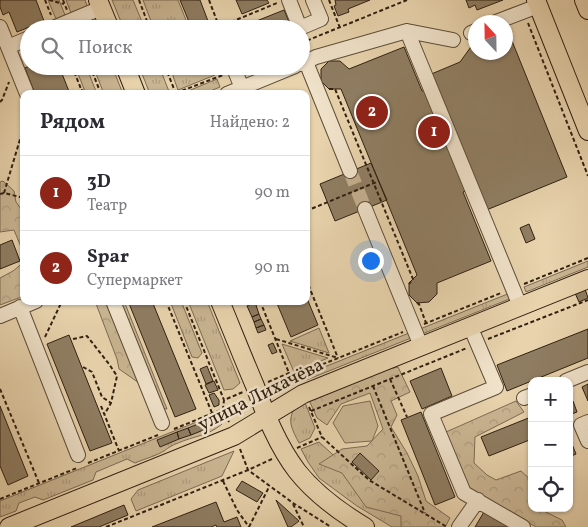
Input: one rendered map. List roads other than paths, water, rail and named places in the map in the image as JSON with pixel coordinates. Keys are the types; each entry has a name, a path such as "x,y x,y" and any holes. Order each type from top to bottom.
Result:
{"main road":[{"path":"584,0 588,10"},
{"path":"537,3 588,131"},
{"path":"100,4 106,20"},
{"path":"129,75 134,90"},
{"name":"улица Лихачёва","path":"9,527 234,436 303,394 588,279"},
{"path":"222,305 266,416 284,453 298,472 329,503 365,527"}],"lane":[{"path":"310,24 321,19 313,0"},
{"path":"283,2 295,20"},
{"path":"511,15 537,3"},
{"path":"69,20 100,4"},
{"path":"0,27 25,90"},
{"path":"310,60 406,31 453,40"},
{"path":"406,31 520,306"},
{"path":"8,47 20,42"},
{"path":"232,75 242,88"},
{"path":"237,90 274,75"},
{"path":"306,75 350,171"},
{"path":"365,209 420,326 421,346"},
{"path":"0,316 27,305"},
{"path":"115,305 165,429"},
{"path":"20,308 78,455"},
{"path":"470,326 496,387 431,414 464,493 523,527"},
{"path":"573,378 588,372"},
{"path":"588,422 582,425 588,441"},
{"path":"460,527 478,500"}],"tunnel":[{"path":"350,171 365,209"}],"place":[{"name":"Spar","path":"372,112"},
{"name":"3D","path":"434,132"}]}
